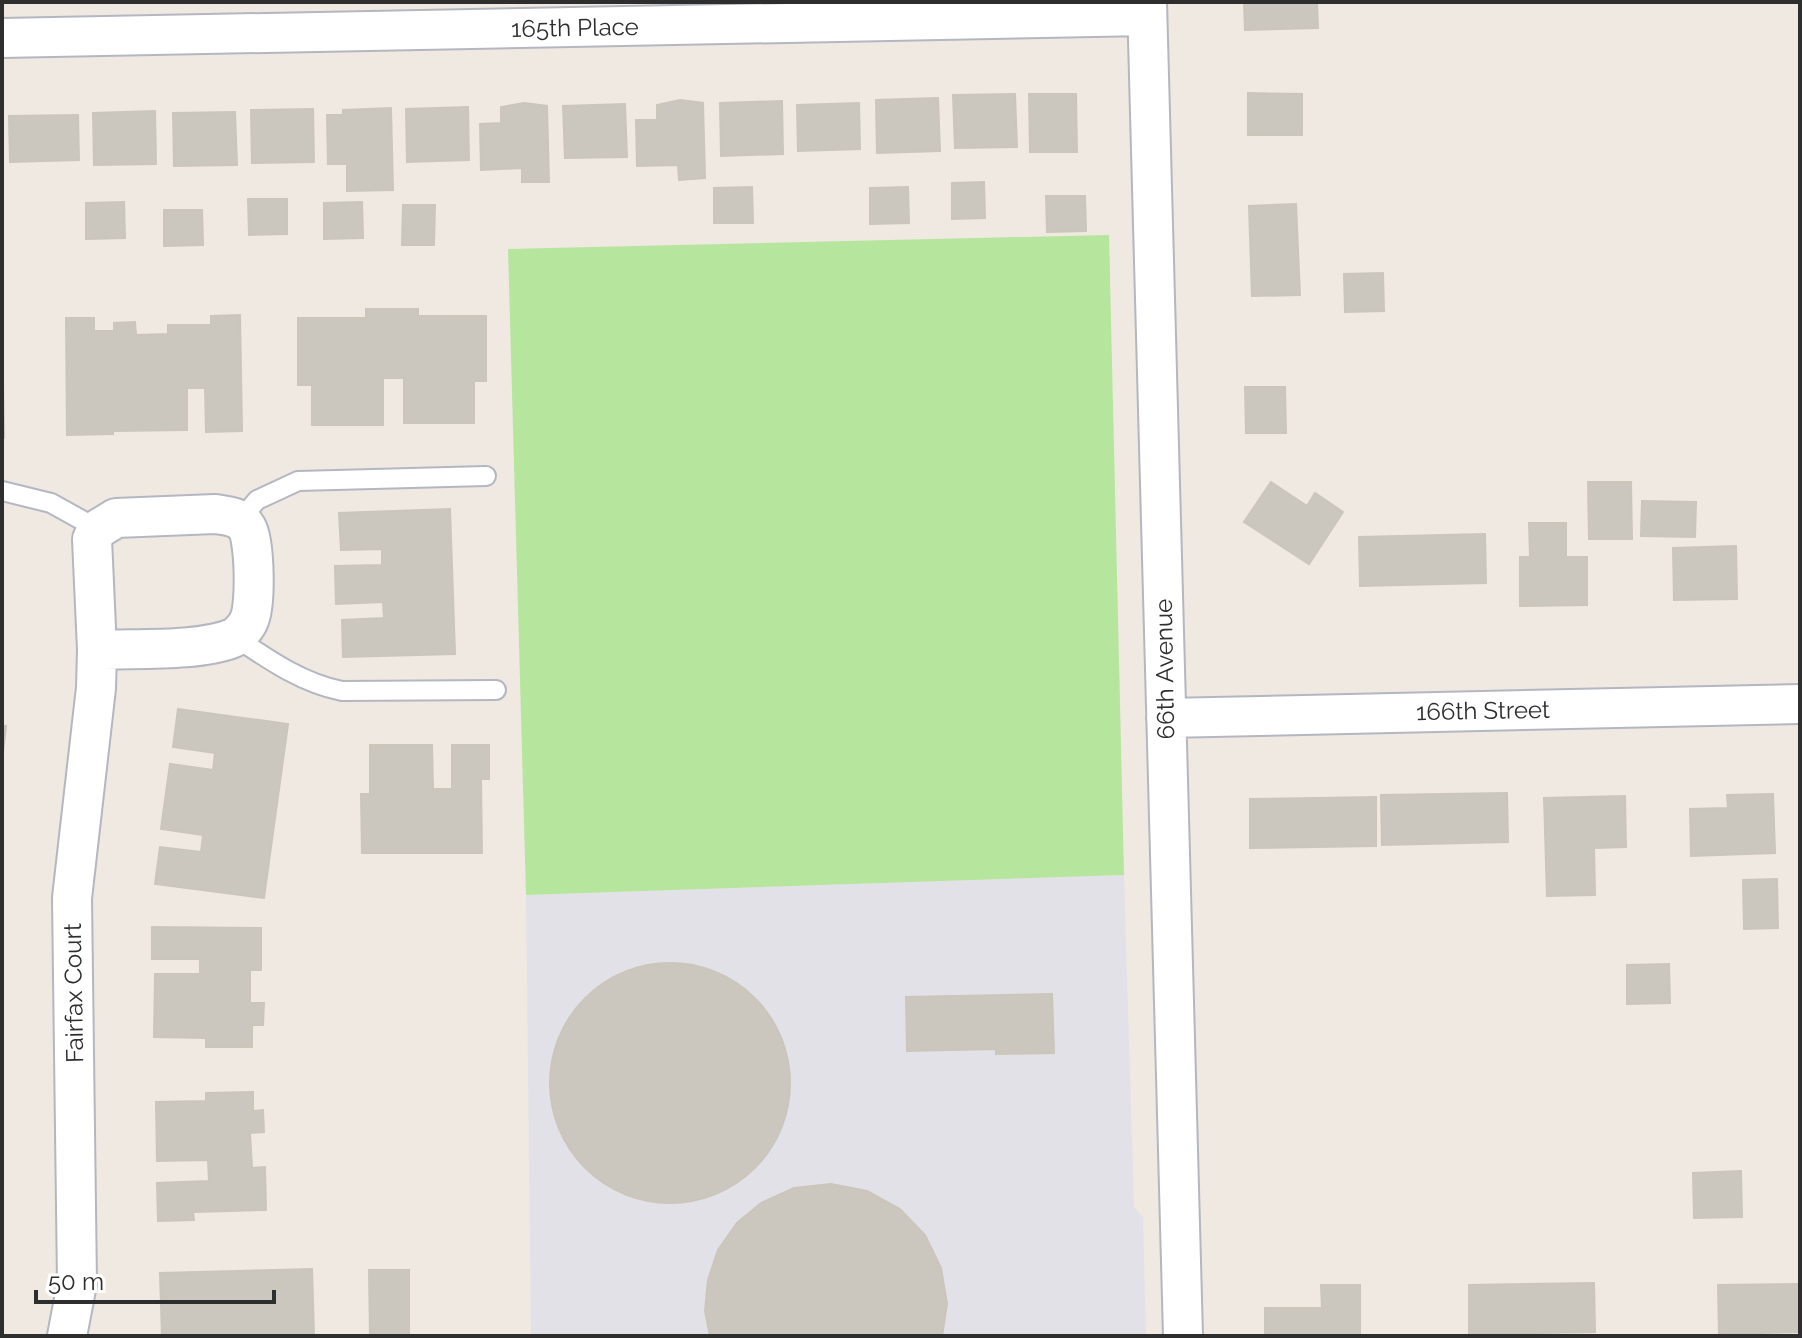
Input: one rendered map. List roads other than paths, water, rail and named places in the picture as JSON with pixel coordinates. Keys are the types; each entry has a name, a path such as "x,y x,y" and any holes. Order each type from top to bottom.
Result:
{"street":[{"name":"165th Place","path":"2,38 707,14 1147,9"},
{"name":"66th Avenue","path":"1147,9 1183,1336"},
{"path":"97,650 201,645 235,637 249,622 253,598 251,539 240,520 215,514 116,518 98,529"},
{"name":"Fairfax Court","path":"67,1336 77,1284 72,898 96,688 92,539 98,529"},
{"name":"166th Street","path":"1166,718 1800,704"}],"lane":[{"path":"240,520 257,500 298,481 486,476"},
{"path":"2,491 51,503 98,529"},
{"path":"235,637 277,665 318,686 342,691 496,690"}]}
